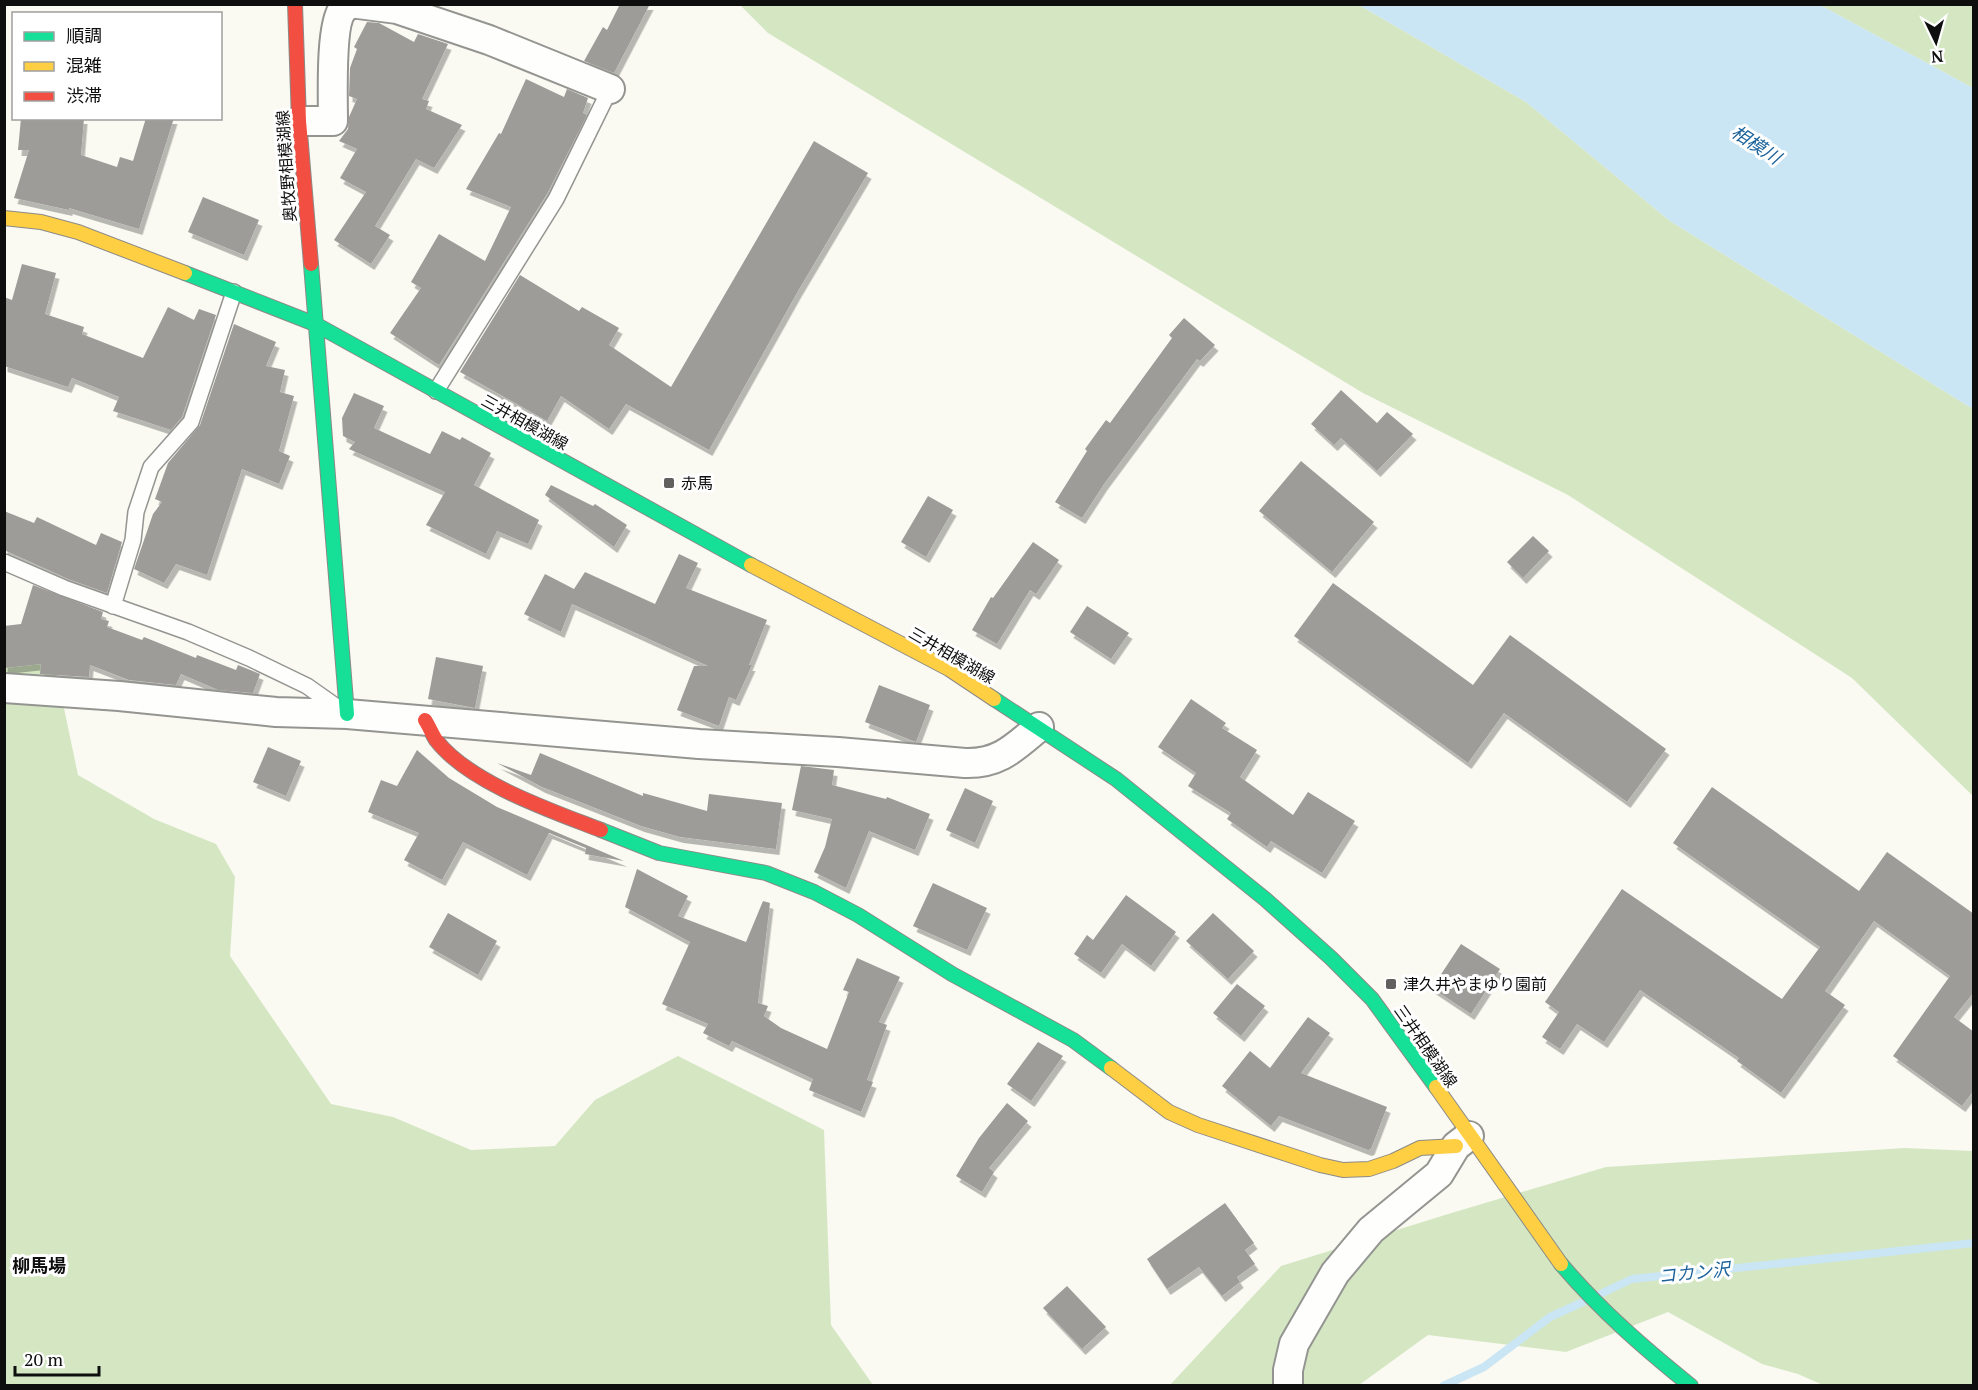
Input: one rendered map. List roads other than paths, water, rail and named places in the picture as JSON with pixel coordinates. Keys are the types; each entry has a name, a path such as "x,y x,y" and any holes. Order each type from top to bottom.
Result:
{"main road":[{"name":"奥牧野相模湖線","path":"296,4 299,121 347,714"},
{"name":"三井相模湖線","path":"4,218 41,222 78,232 315,324 732,555 949,669 1116,779 1265,898 1372,999 1407,1045 1463,1141 1501,1182 1551,1252 1588,1296 1631,1338 1691,1386"},
{"path":"425,720 436,740 459,762 507,791 535,804 659,853 766,873 814,892 858,915 952,974 1019,1008 1073,1040 1169,1112 1198,1125 1320,1165 1343,1170 1369,1169 1420,1148 1463,1141"}],"street":[{"path":"299,121 333,121 332,68 338,21 342,9 351,4"},
{"path":"358,4 407,13 489,40 610,89"},
{"path":"4,688 119,696 276,712 347,714 699,744 982,764 995,760 1011,750 1039,727"},
{"path":"1288,1386 1288,1370 1294,1344 1335,1273 1371,1230 1439,1174 1463,1141"}],"lane":[{"path":"436,391 556,199 610,89"},
{"path":"113,606 133,540 136,512 150,467 191,422 234,292"},
{"path":"4,562 64,588 188,632 249,658 307,686 347,714"}],"water":[{"name":"相模川","path":"1359,5 1820,5 1973,88 1973,409 1670,221 1526,102"}],"waterway":[{"name":"コカン沢","path":"1598,1295 1632,1279 1974,1243"},
{"name":"コカン沢","path":"1443,1386 1484,1367 1550,1317 1583,1302"}],"place":[{"name":"赤馬","path":"669,483"},
{"name":"津久井やまゆり園前","path":"1391,984"}],"district":[{"name":"柳馬場","path":"39,1266"}]}
